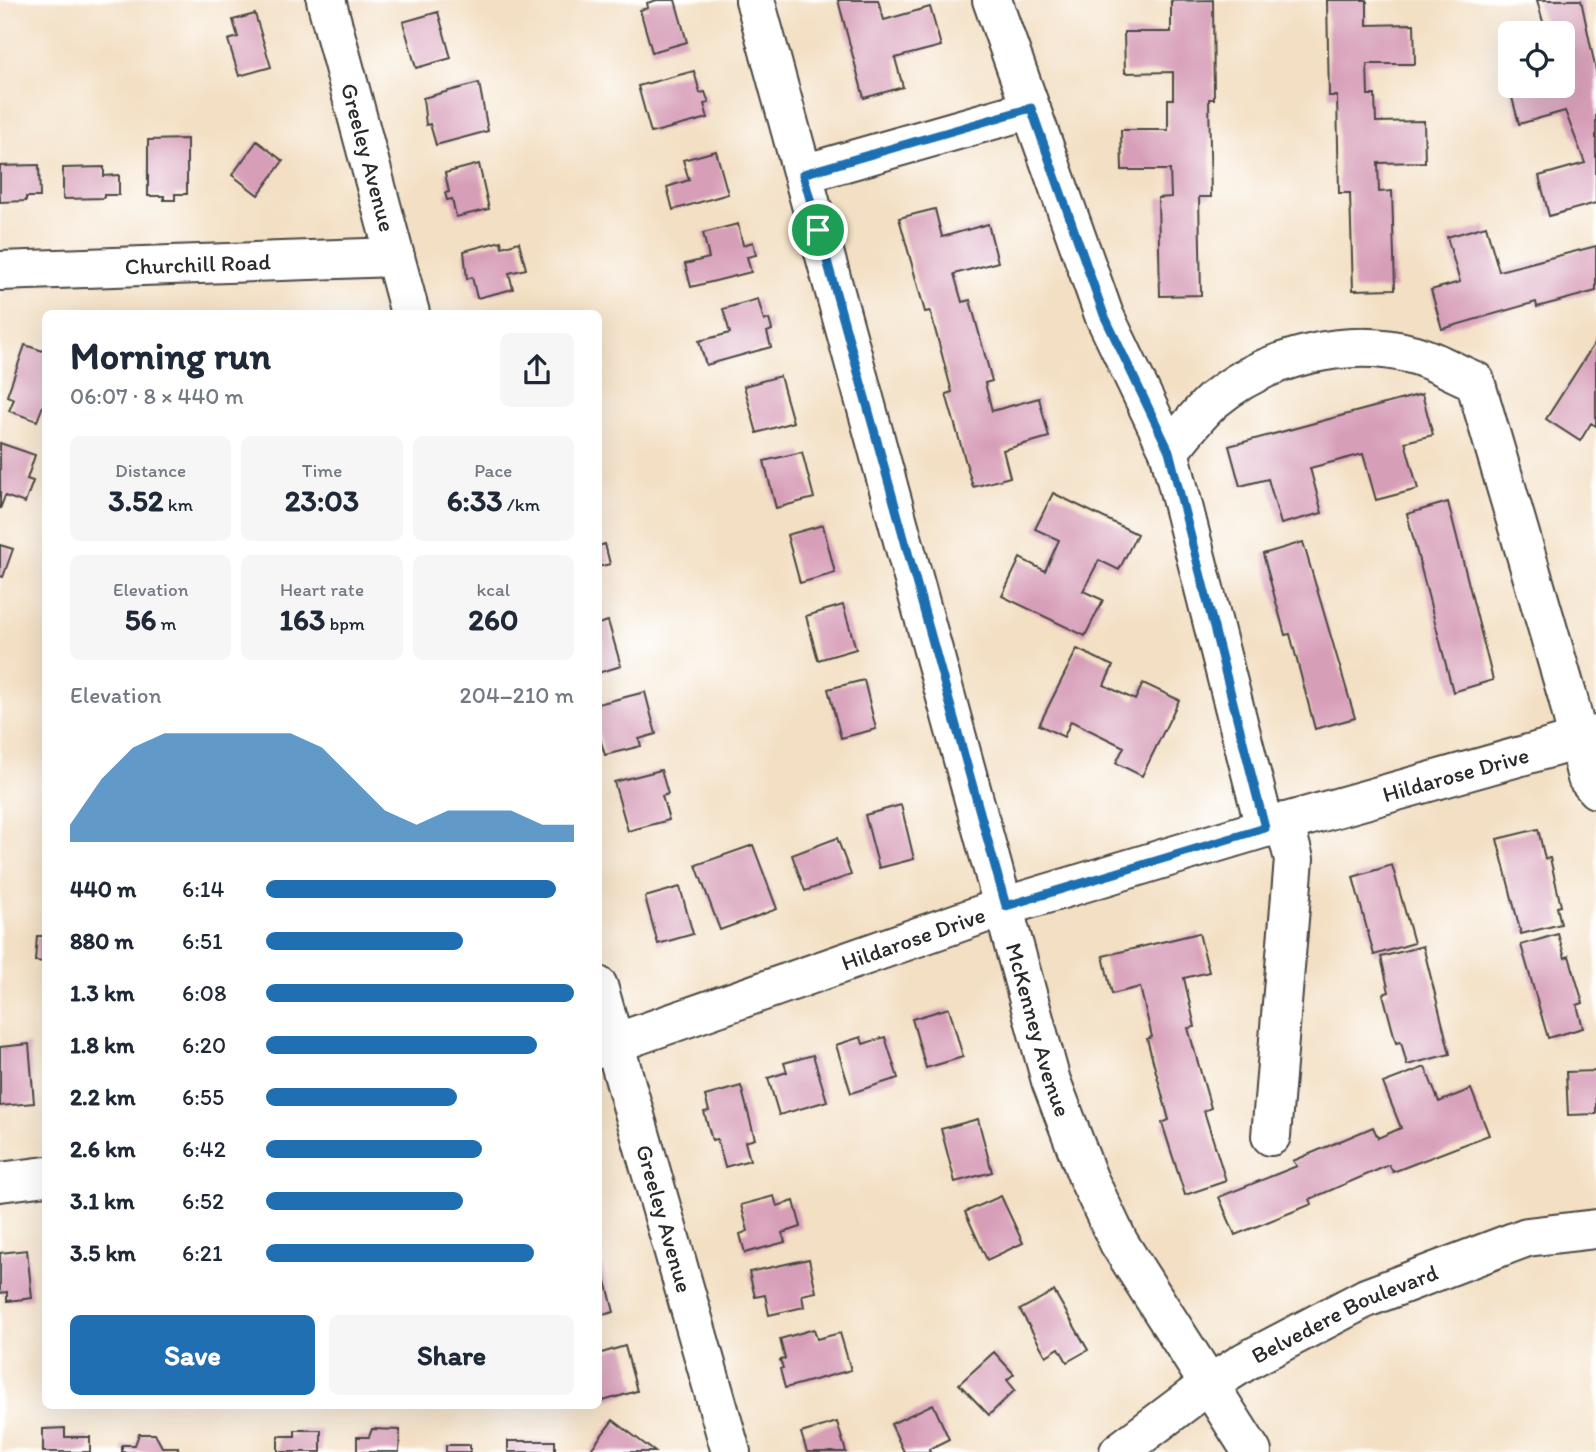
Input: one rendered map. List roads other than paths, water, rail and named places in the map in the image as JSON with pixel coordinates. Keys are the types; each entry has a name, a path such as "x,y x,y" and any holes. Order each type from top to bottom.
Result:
{"street":[{"name":"Greeley Avenue","path":"326,0 410,310"},
{"name":"McKenney Avenue","path":"755,0 1006,906 1051,1081 1088,1178 1119,1243 1252,1452"},
{"path":"992,0 1104,315 1169,451 1274,825 1294,859 1271,1136"},
{"path":"803,174 1031,108"},
{"name":"Churchill Road","path":"0,271 395,257"},
{"path":"1169,451 1214,399 1274,363 1342,348 1411,354 1475,381 1587,737 1587,778 1596,789"},
{"name":"Hildarose Drive","path":"607,1046 1006,906 1274,825 1587,737"},
{"name":"Greeley Avenue","path":"602,1013 607,1046 731,1452"},
{"path":"0,1182 42,1177"},
{"name":"Belvedere Boulevard","path":"1119,1452 1208,1385 1246,1361 1366,1298 1527,1237 1596,1229"}]}
